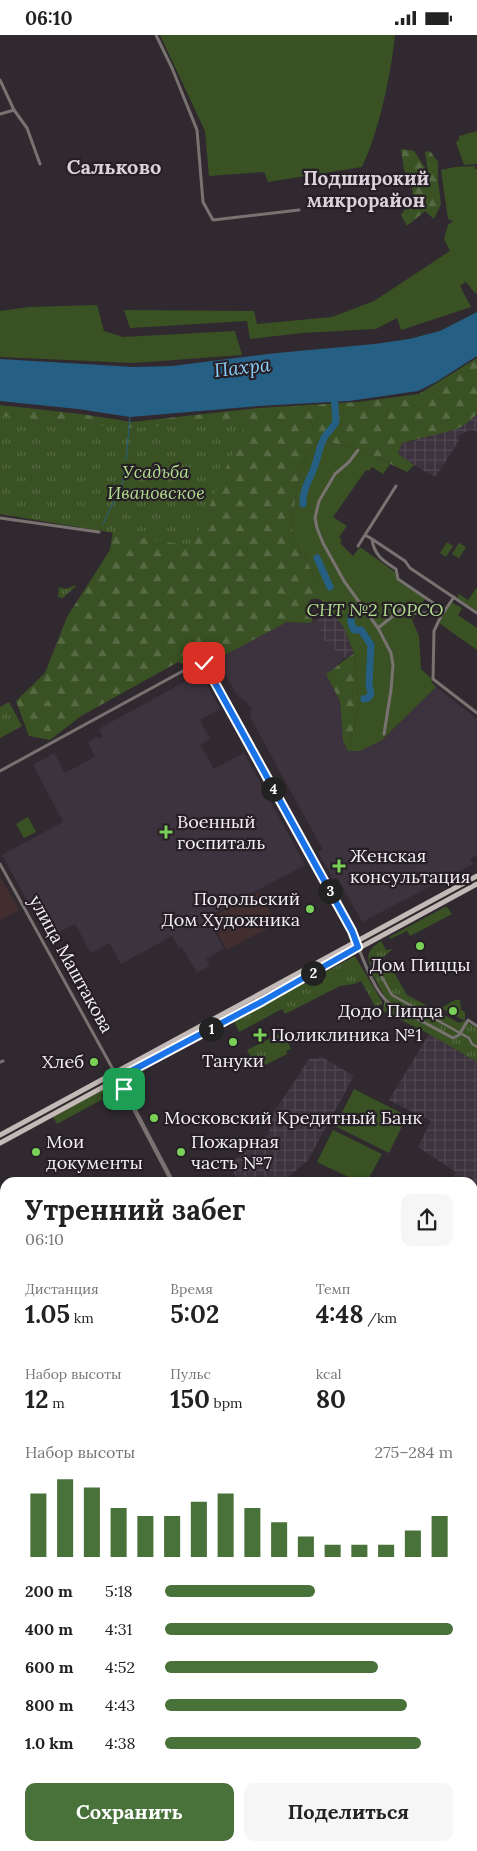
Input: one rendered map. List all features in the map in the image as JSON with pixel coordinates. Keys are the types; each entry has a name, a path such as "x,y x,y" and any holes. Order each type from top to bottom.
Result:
{"main road":[{"path":"0,1143 356,941 477,876"},
{"path":"464,883 468,885 467,889"},
{"path":"0,1135 263,1001 358,947 477,884"}],"street":[{"path":"156,35 172,68 197,130 203,202 213,220 299,210"},
{"path":"0,80 14,110 27,127 40,164"},
{"path":"0,114 14,110"},
{"path":"358,451 335,474 319,501 315,519 323,543 344,581 378,628 391,653 393,665 384,734"},
{"path":"358,546 396,486"},
{"path":"0,517 99,532"},
{"path":"365,535 405,561 410,568 477,613"},
{"path":"372,539 375,552 379,558 396,569 398,579 444,612"},
{"path":"454,597 434,631 433,679 477,713"},
{"path":"378,628 403,608 416,613 444,612"},
{"path":"0,771 192,666 201,662 204,663 352,931 367,969 385,1001 450,1036 456,1037 461,1033 468,1020 477,1026"},
{"name":"улица Маштакова","path":"0,864 117,1075"},
{"path":"371,958 392,995 461,1033 469,1038 472,1045 477,1047"},
{"path":"117,1075 171,1177"}],"shaded area":[{"path":"477,414 477,431 469,430 458,436 459,441 436,476 414,465 398,454 402,443 466,424"},
{"path":"332,611 344,628 354,654 344,658 323,639 317,619"},
{"path":"317,619 323,639 344,658 327,674 340,701 343,741 382,740 436,687 477,719 477,855 470,859 473,864 362,922 337,877 333,879 318,852 323,850 250,717 251,706 236,694 217,659 287,622 309,623"},
{"name":"Военный госпиталь","path":"201,673 220,709 200,720 210,739 200,745 214,769 244,753 305,865 207,917 224,949 206,959 210,966 197,973 182,947 179,948 172,936 121,964 109,943 91,953 75,924 48,938 2,855 63,822 33,765 54,753 65,773 95,757 88,742 98,737 99,739 103,737 99,730 102,727"},
{"path":"0,876 19,910 0,920"},
{"path":"259,892 274,920 272,926 227,950 209,918"},
{"path":"429,1034 477,1062 477,1177 455,1177 456,1172 418,1147 431,1121 389,1100"},
{"path":"320,1056 354,1076 308,1160 290,1177 236,1177 229,1164 269,1134 271,1117 309,1059"}],"green space":[{"path":"160,35 395,35 391,67 383,103 374,137 362,167 268,182 264,172 209,176 205,131"},
{"path":"477,131 477,164 464,165 456,142 459,140 459,136"},
{"path":"401,149 414,151 428,172 425,152 430,151 438,162 441,204 434,219 425,211 407,226 401,215 413,198 412,182 404,170"},
{"path":"475,166 475,169 477,169 477,293 466,282 460,286 471,307 401,330 397,318 376,329 302,333 250,339 247,321 130,328 124,310 254,311 257,324 332,317 374,301 450,251 444,239 448,225 453,221 448,219 441,170"},
{"path":"97,305 104,331 123,337 235,331 242,355 133,363 0,357 0,311 29,307"},
{"path":"477,358 477,414 457,429 402,443 398,454 414,465 407,472 359,449 318,440 306,456 300,471 291,526 300,553 304,552 311,571 335,606 332,611 320,600 310,600 308,605 313,621 309,623 287,622 217,659 215,655 205,655 185,665 178,662 81,716 50,740 29,736 16,701 45,673 67,617 110,550 113,530 0,460 0,405 132,422 259,408 358,402 419,394"},
{"name":"Усадьба Ивановское","path":"0,416 130,428 247,420 192,546 0,514"},
{"name":"СНТ №2 ГОРСО","path":"318,440 359,449 390,464 383,474 372,467 369,471 366,470 333,517 347,526 339,537 342,540 340,543 353,556 360,547 395,572 397,580 425,599 412,620 419,636 421,669 431,678 432,683 436,687 382,740 360,751 348,751 359,706 354,654 344,628 332,611 334,606 311,571 304,552 300,553 291,526 300,471 306,456"},
{"path":"447,542 453,546 446,557 440,553"},
{"path":"459,543 466,547 459,558 452,554"},
{"path":"75,585 63,598 58,597 59,587 66,589"},
{"path":"477,587 477,611 457,598 459,594 468,600"},
{"path":"451,602 462,608 458,615 477,628 477,650 439,623"},
{"path":"354,654 359,706 348,751 343,741 340,701 326,674"},
{"path":"44,693 49,700 36,706 32,699"},
{"path":"9,702 22,726 0,738 0,707"},
{"path":"28,817 36,832 24,838 16,824"},
{"path":"445,907 452,914 410,936 407,931 390,939 389,937"},
{"path":"381,941 386,950 393,949 382,958 387,967 392,969 407,995 459,1023 465,1021 477,1028 477,1062 429,1034 383,1011 385,997 370,970 368,958 371,949"},
{"path":"355,956 382,1004 375,1006 361,981 340,986 285,1014 282,1009 239,1032 234,1021"},
{"path":"455,1000 460,1000 461,1010 465,1012 465,1021 441,1008"},
{"path":"283,1032 291,1049 286,1051 287,1054 257,1069 247,1050"},
{"path":"108,1087 109,1090 101,1095 103,1099 57,1124 53,1117"},
{"path":"354,1089 407,1116 389,1153 335,1126"},
{"path":"333,1130 382,1154 370,1177 348,1177 317,1162"}],"water":[{"name":"Пахра","path":"477,312 477,356 418,391 349,401 258,406 130,417 78,409 0,401 0,359 134,367 172,366 409,339 440,331"}],"waterway":[{"path":"303,504 306,488 322,441 336,422 334,393"},
{"path":"126,460 130,417"},
{"path":"103,524 122,484 126,464"},
{"path":"317,558 330,587"},
{"path":"351,616 354,630 361,630 371,645 369,684 371,694 368,698 364,699"}],"place":[{"name":"Военный госпиталь","path":"166,832"},
{"name":"Женская консультация","path":"339,866"},
{"name":"Подольский Дом Художника","path":"310,909"},
{"name":"Дом Пиццы","path":"420,946"},
{"name":"Додо Пицца","path":"453,1011"},
{"name":"Поликлиника №1","path":"260,1035"},
{"name":"Тануки","path":"233,1042"},
{"name":"Хлеб","path":"94,1062"},
{"name":"Московский Кредитный Банк","path":"154,1118"},
{"name":"Мои документы","path":"36,1152"},
{"name":"Пожарная часть №7","path":"181,1152"}],"district":[{"name":"Сальково","path":"114,167"},
{"name":"Подширокий микрорайон","path":"366,189"}],"route":[{"path":"124,1089 118,1078 263,1001 358,947 352,931 204,663"}]}
